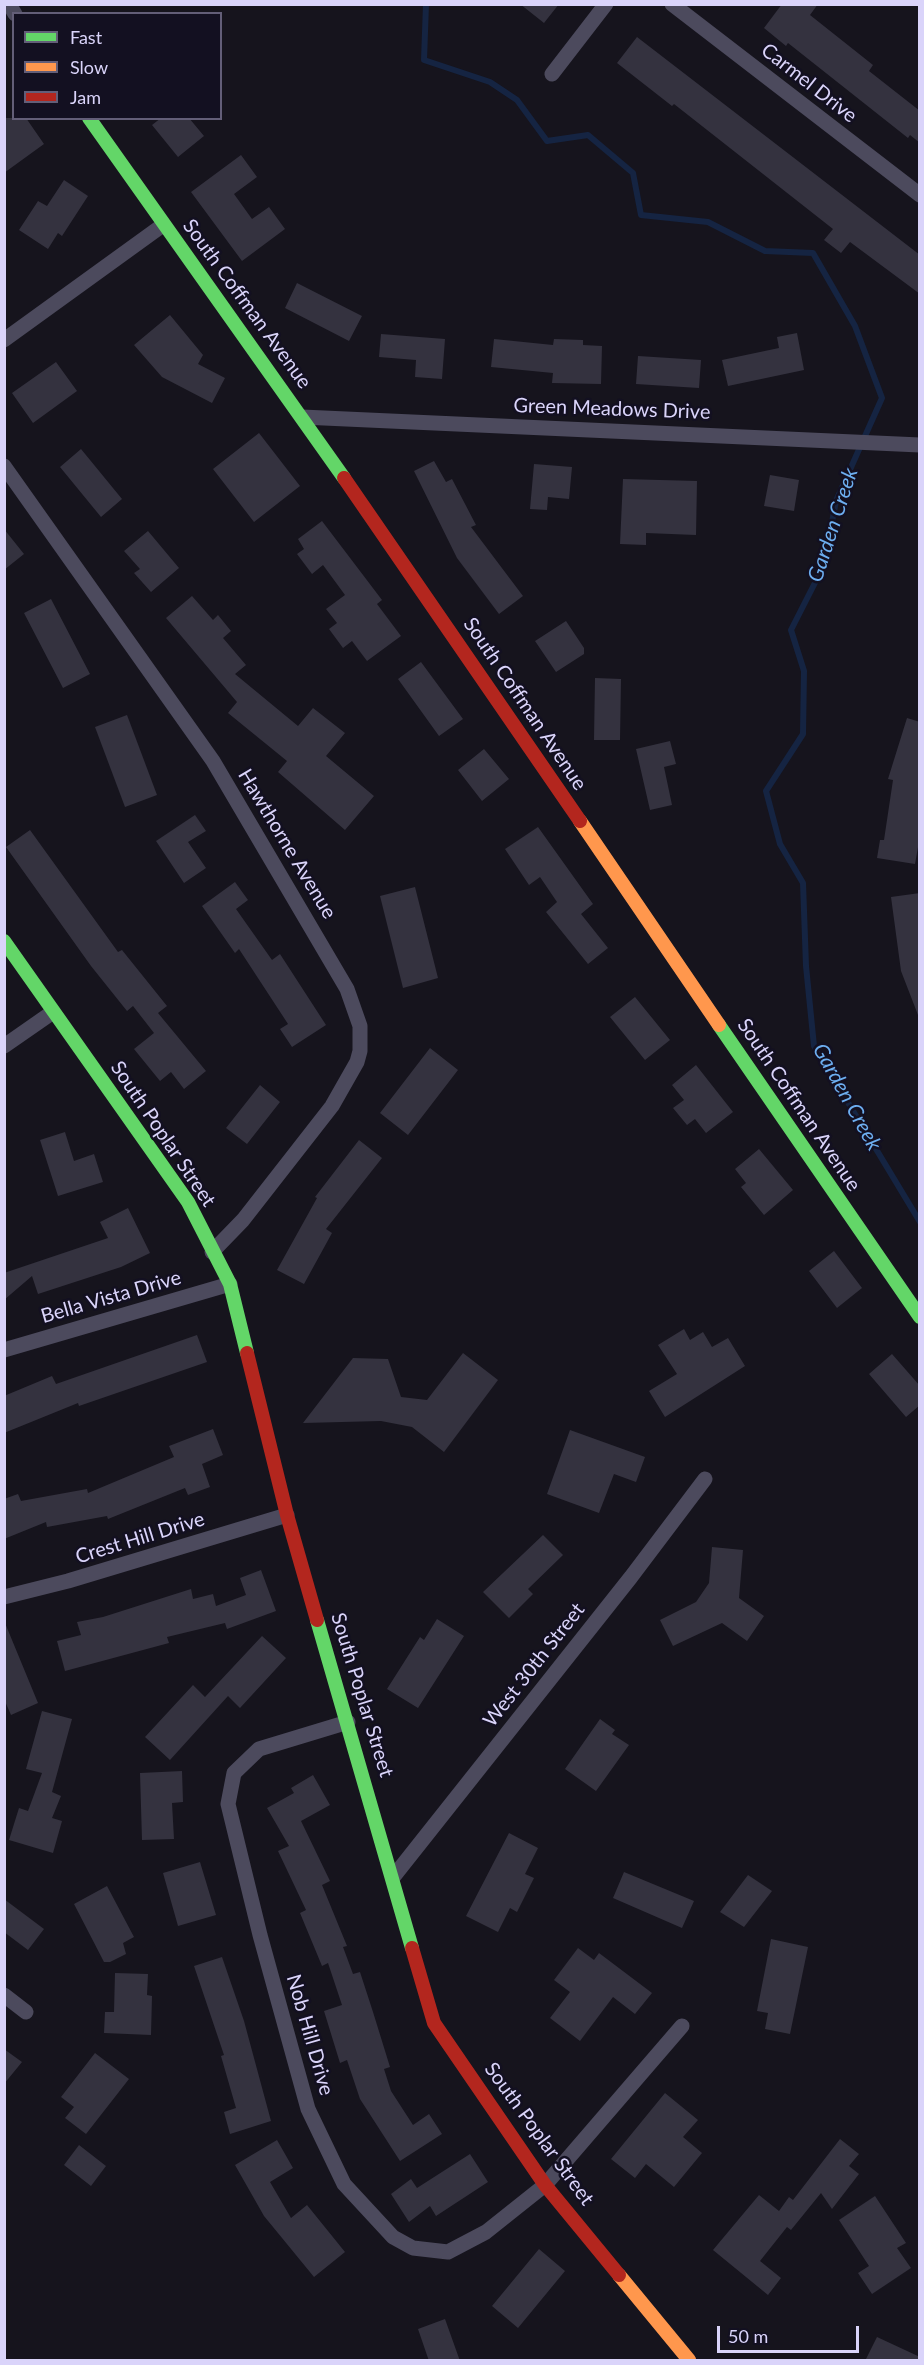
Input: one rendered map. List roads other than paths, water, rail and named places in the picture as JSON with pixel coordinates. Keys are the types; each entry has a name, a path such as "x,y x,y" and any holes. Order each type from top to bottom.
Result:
{"main road":[{"name":"South Coffman Avenue","path":"90,120 302,417 920,1317"},
{"name":"South Poplar Street","path":"4,941 188,1202 230,1284 286,1515 394,1876 434,2023 545,2185 688,2361"}],"street":[{"path":"552,74 606,4"},
{"name":"Carmel Drive","path":"672,4 920,195"},
{"path":"4,340 163,225"},
{"name":"Green Meadows Drive","path":"302,417 920,445"},
{"name":"Hawthorne Avenue","path":"4,466 213,761 347,989 360,1026 357,1062 332,1106 243,1220 212,1252"},
{"path":"4,1046 53,1012"},
{"name":"Bella Vista Drive","path":"4,1350 230,1284"},
{"name":"West 30th Street","path":"394,1876 631,1577 705,1479"},
{"name":"Crest Hill Drive","path":"4,1597 68,1581 286,1515"},
{"name":"Nob Hill Drive","path":"348,1722 259,1749 234,1773 228,1804 260,1935 308,2109 344,2184 393,2237 413,2248 448,2252 486,2232 545,2185 682,2026"},
{"path":"4,1995 26,2012"}],"waterway":[{"name":"Garden Creek","path":"426,4 424,60 490,82 517,100 547,141 588,135 633,173 641,215 708,222 765,251 813,253 855,326 882,398 836,501 824,565 791,630 804,671 803,734 766,791 780,844 803,883 806,966 814,1046 920,1222"}]}
